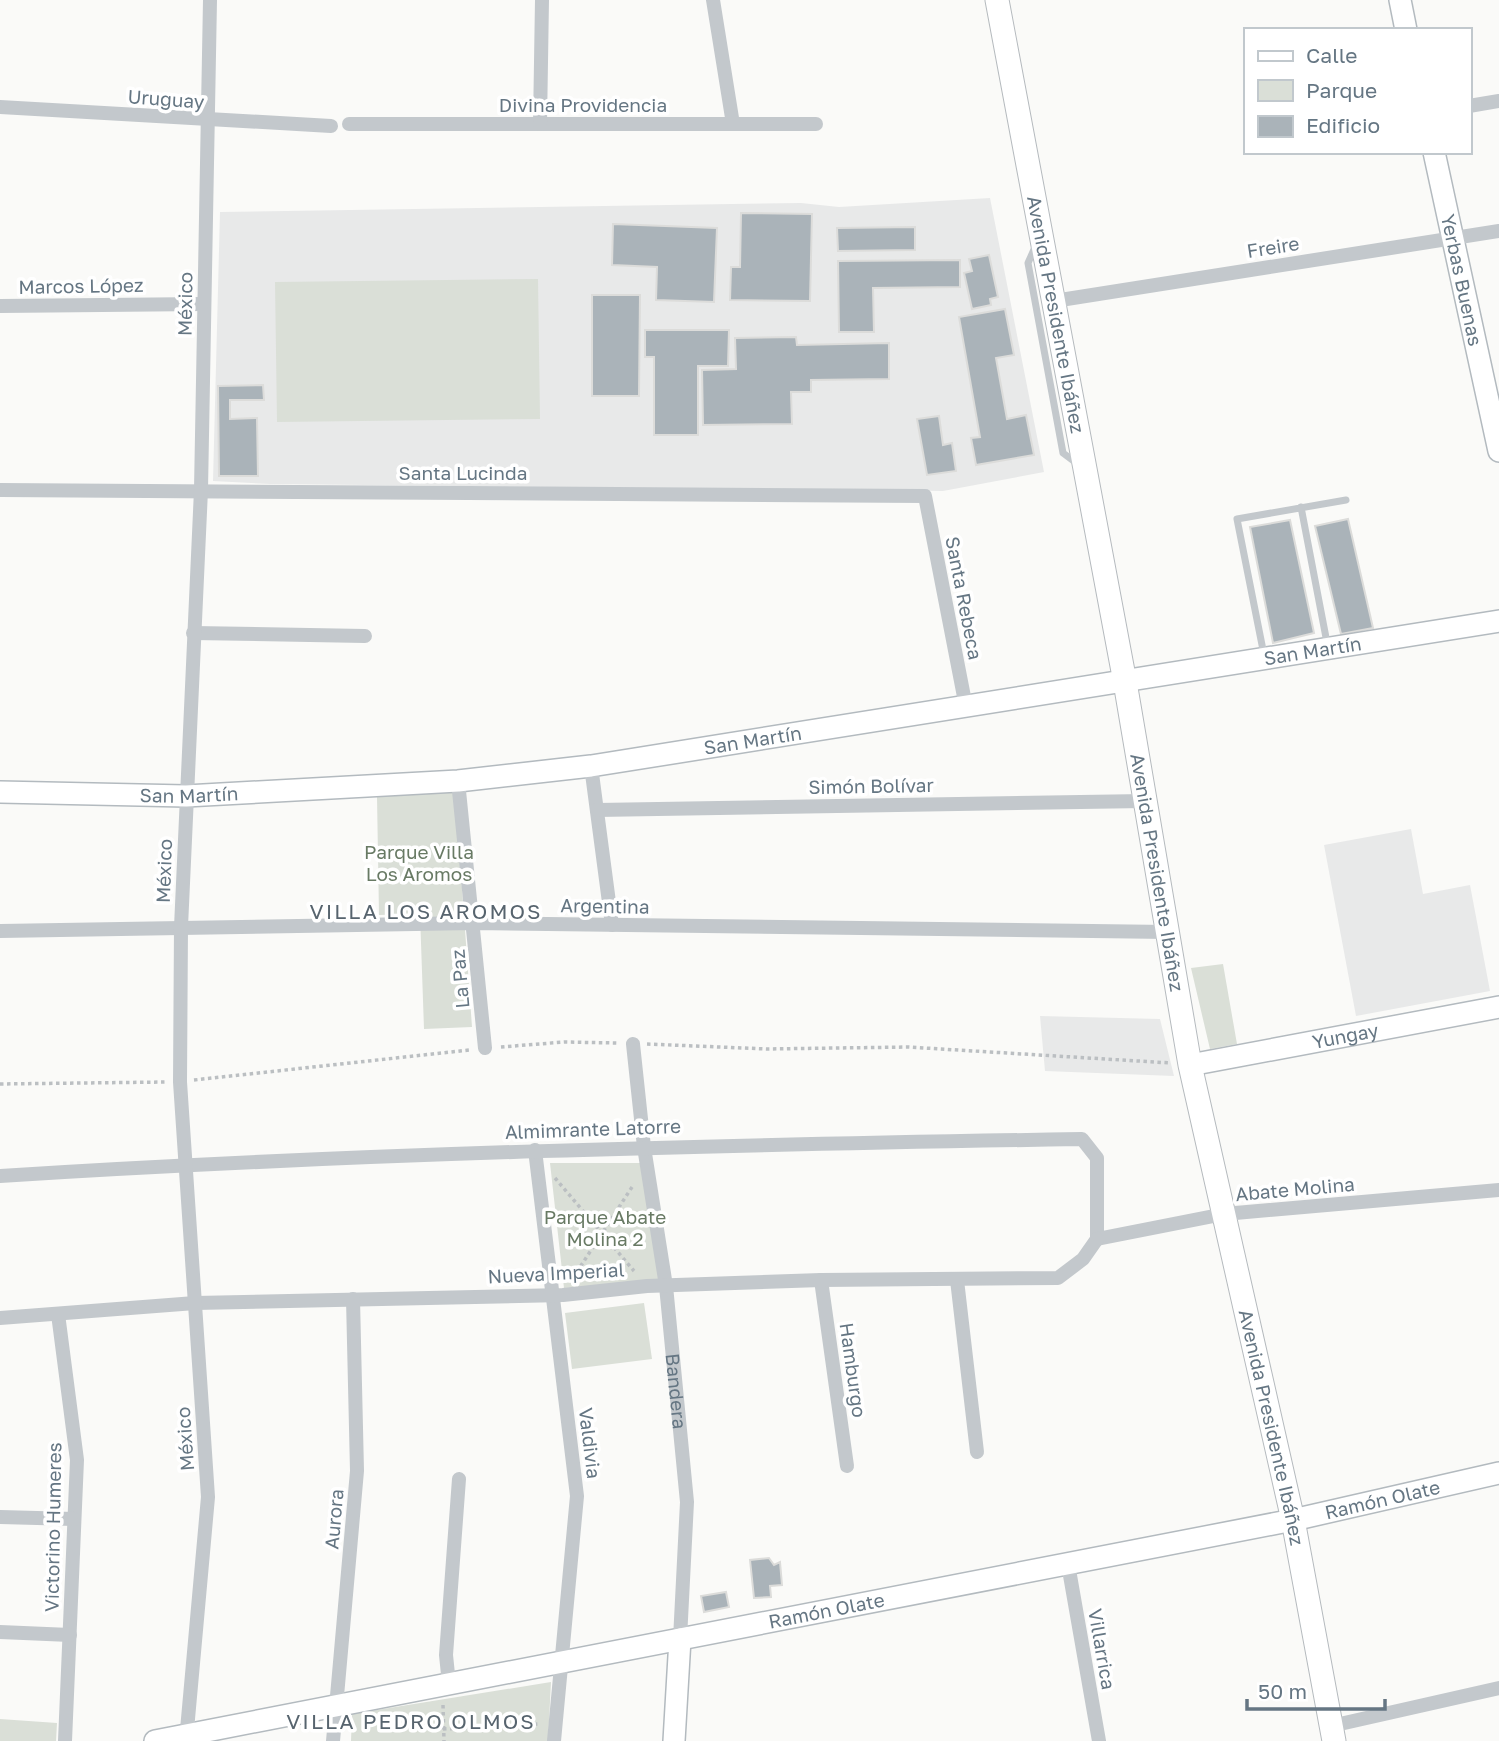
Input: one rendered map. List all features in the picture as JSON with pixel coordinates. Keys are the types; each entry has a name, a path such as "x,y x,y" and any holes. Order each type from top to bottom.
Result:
{"main road":[{"name":"Avenida Presidente Ibáñez","path":"997,0 1125,682 1190,1065 1293,1520 1332,1734"}],"street":[{"name":"México","path":"186,1738 208,1497 180,1082 181,927 201,490 210,0"},
{"path":"540,124 542,0"},
{"path":"713,0 733,124"},
{"path":"1399,0 1406,28"},
{"path":"1471,106 1499,101"},
{"name":"Uruguay","path":"0,107 331,126"},
{"name":"Divina Providencia","path":"349,124 816,124"},
{"name":"Yerbas Buenas","path":"1434,154 1499,451"},
{"name":"Freire","path":"1054,301 1499,231"},
{"name":"Marcos López","path":"0,306 204,304"},
{"name":"Santa Lucinda","path":"0,490 925,496"},
{"name":"Santa Rebeca","path":"925,496 966,707"},
{"name":"San Martín","path":"0,792 186,796 458,781 592,766 1499,621"},
{"path":"193,633 365,636"},
{"path":"592,766 612,925"},
{"name":"La Paz","path":"458,781 485,1048"},
{"name":"Simón Bolívar","path":"597,810 1145,801"},
{"name":"Argentina","path":"0,931 474,923 1168,932"},
{"name":"Yungay","path":"1190,1065 1499,1007"},
{"name":"Bandera","path":"633,1044 644,1147 666,1286 687,1502 674,1741"},
{"name":"Almimrante Latorre","path":"0,1176 184,1164 535,1150 1082,1139 1097,1158 1097,1239"},
{"name":"Valdivia","path":"535,1150 578,1496 554,1741"},
{"name":"Abate Molina","path":"1097,1239 1224,1214 1499,1190"},
{"name":"Nueva Imperial","path":"0,1318 195,1303 552,1295 666,1286 821,1280 1058,1278 1083,1259 1097,1239"},
{"name":"Hamburgo","path":"821,1280 847,1466"},
{"path":"957,1280 977,1451"},
{"name":"Aurora","path":"333,1741 358,1471 354,1299"},
{"name":"Victorino Humeres","path":"58,1314 76,1460 65,1741"},
{"name":"Ramón Olate","path":"155,1741 186,1738 338,1705 1293,1520 1499,1473"},
{"path":"446,1684 446,1644 459,1479"},
{"path":"0,1517 74,1519"},
{"name":"Villarrica","path":"1068,1563 1099,1741"},
{"path":"0,1632 70,1635"},
{"path":"1332,1734 1499,1688"}],"lane":[{"path":"1041,234 1028,263 1063,453 1085,470"},
{"path":"1265,659 1237,519 1346,500"},
{"path":"1301,507 1328,649"}],"path":[{"path":"0,1084 180,1082 564,1041 767,1049 959,1049 1190,1065"},
{"path":"550,1172 637,1274"},
{"path":"567,1288 637,1179"},
{"path":"444,1741 446,1684"},
{"path":"443,1729 555,1724"}],"shaded area":[{"path":"990,198 1044,472 943,491 270,484 213,481 220,212 801,203 839,207"},
{"path":"1411,829 1423,894 1470,885 1490,991 1356,1016 1324,845"},
{"path":"1040,1016 1160,1019 1174,1076 1045,1071"}],"green space":[{"path":"538,279 540,419 277,422 275,282"},
{"name":"Parque Villa Los Aromos","path":"455,790 472,1027 424,1029 420,914 379,915 377,797"},
{"path":"1223,964 1237,1044 1210,1049 1191,968"},
{"name":"Parque Abate Molina 2","path":"550,1163 643,1163 661,1284 564,1288"},
{"path":"644,1303 652,1359 572,1369 565,1313"},
{"path":"551,1682 548,1741 351,1741 352,1714"},
{"path":"0,1719 57,1723 56,1741 0,1741"}],"building":[{"path":"741,213 812,214 810,301 730,300 731,267 740,267"},
{"path":"613,224 717,228 714,302 656,300 657,267 612,265"},
{"path":"915,227 915,250 838,251 837,228"},
{"path":"989,255 998,297 990,299 991,305 972,309 964,273 972,271 969,259"},
{"path":"960,260 960,287 873,288 874,332 839,332 838,261"},
{"path":"592,295 640,295 639,396 592,396"},
{"path":"1005,309 1014,355 996,358 1007,419 1026,415 1034,455 976,465 971,438 980,437 959,317"},
{"path":"645,330 729,330 728,366 698,366 698,435 654,435 654,357 645,357"},
{"path":"796,337 797,345 889,343 889,379 811,380 811,392 791,392 792,424 703,425 702,370 736,369 735,338"},
{"path":"263,385 264,400 230,400 230,419 257,418 258,476 219,476 218,386"},
{"path":"939,416 943,445 952,443 956,471 927,475 917,419"},
{"path":"1348,519 1373,628 1341,634 1315,526"},
{"path":"1290,520 1314,633 1273,643 1250,527"},
{"path":"769,1558 774,1565 780,1562 782,1585 770,1586 771,1597 754,1598 750,1560"},
{"path":"726,1592 729,1607 704,1612 701,1596"}],"district":[{"name":"VILLA LOS AROMOS","path":"426,912"},
{"name":"VILLA PEDRO OLMOS","path":"411,1722"}]}
